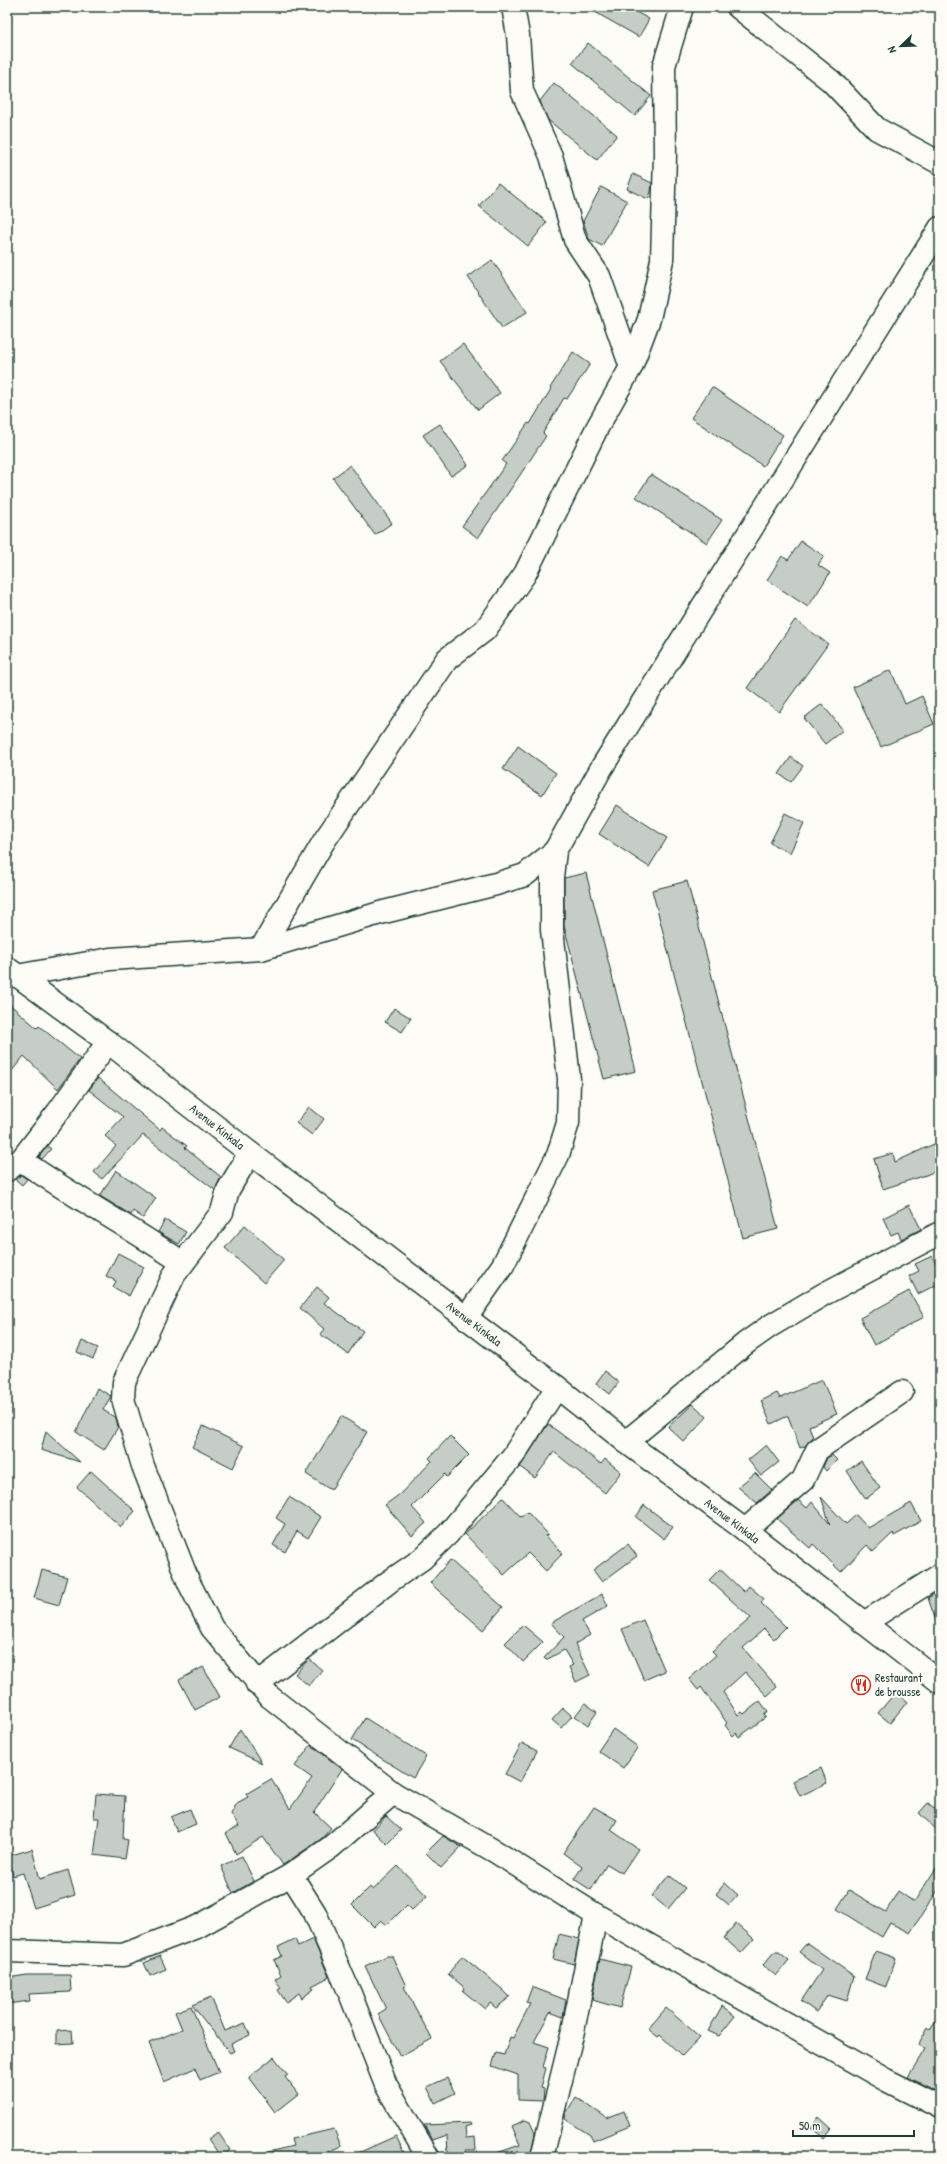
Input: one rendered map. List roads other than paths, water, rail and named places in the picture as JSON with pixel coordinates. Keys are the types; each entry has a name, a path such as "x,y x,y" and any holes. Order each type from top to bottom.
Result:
{"street":[{"path":"512,7 518,35 522,91 551,156 575,240 599,276 631,367"},
{"path":"261,949 324,841 447,659 485,630 525,574 597,428 631,367 649,319 662,260 665,155 664,66 682,7"},
{"path":"738,7 831,81 877,128 940,163"},
{"path":"12,972 110,958 219,953 261,949 380,913 525,875 555,851 602,767 940,228"},
{"path":"466,1318 503,1265 558,1155 568,1123 569,1079 552,930 552,878 555,851"},
{"name":"Avenue Kinkala","path":"12,972 108,1042 250,1153 557,1387 626,1442 745,1530 940,1682"},
{"path":"108,1042 58,1112 14,1165 139,1233 183,1263"},
{"path":"250,1153 228,1190 222,1212 174,1275 124,1382 123,1399 144,1466 189,1583 212,1628 257,1684 270,1697 393,1793 496,1852 596,1915 886,2080 940,2107"},
{"path":"626,1442 746,1343 770,1326 824,1294 940,1233"},
{"path":"257,1684 390,1581 422,1559 448,1534 471,1510 514,1456 557,1387"},
{"path":"745,1530 803,1480 817,1450 902,1392"},
{"path":"864,1623 940,1575"},
{"path":"7,1951 123,1955 199,1926 291,1875 332,1847 393,1793"},
{"path":"291,1875 315,1913 351,1996 386,2085 428,2157"},
{"path":"542,2157 573,2031 596,1915"}],"place":[{"name":"Restaurant de brousse","path":"861,1685"}]}
